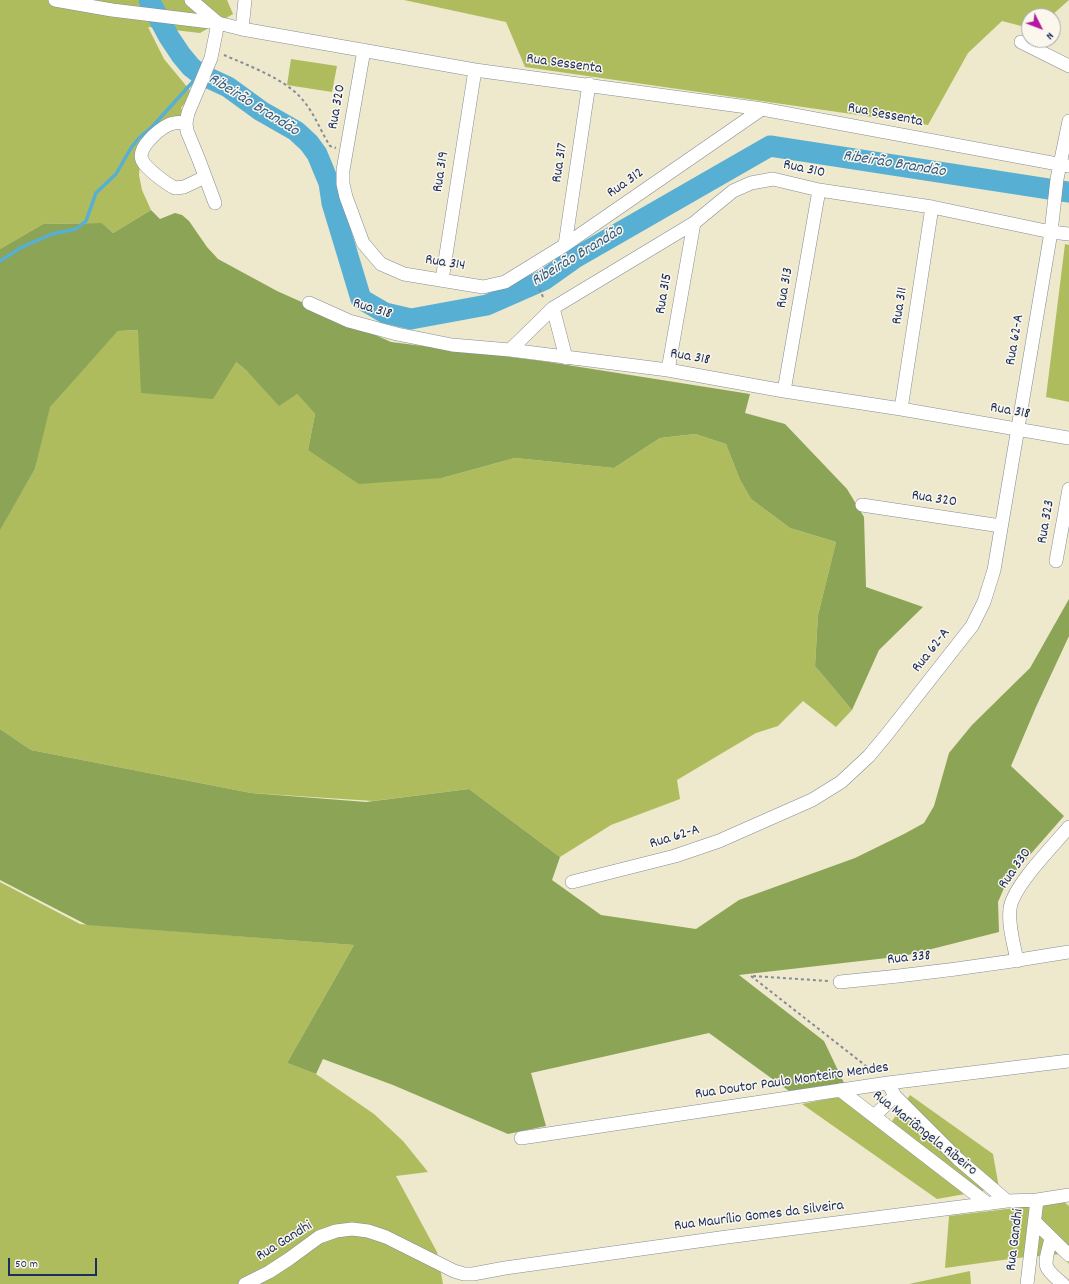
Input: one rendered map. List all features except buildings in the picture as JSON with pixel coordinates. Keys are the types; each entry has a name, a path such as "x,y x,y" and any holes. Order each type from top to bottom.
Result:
{"street":[{"name":"Rua Sessenta","path":"55,0 112,10 218,23 242,29 475,70 589,84 762,109 1064,166"},
{"path":"191,0 218,23 212,54 188,113 186,123 187,131 215,203"},
{"path":"242,29 245,0"},
{"path":"1033,48 1069,66"},
{"name":"Rua 320","path":"364,50 343,170 343,184 346,197 363,243 381,264"},
{"name":"Rua 319","path":"442,280 475,70"},
{"name":"Rua 317","path":"565,245 589,84"},
{"name":"Rua 312","path":"505,282 565,245 762,109"},
{"name":"Rua 62-A","path":"572,882 675,856 719,841 812,800 841,782 869,756 972,626 984,602 994,570 1051,232 1057,179 1064,166 1069,121"},
{"path":"186,123 172,123 158,130 143,148 141,155 142,160 146,166 176,188 184,187 205,177"},
{"name":"Rua 310","path":"510,350 549,305 694,223 733,191 751,182 773,179 819,190 932,207 1051,232 1069,234"},
{"name":"Rua 313","path":"784,391 819,190"},
{"name":"Rua 311","path":"901,409 932,207"},
{"name":"Rua 315","path":"668,370 694,223"},
{"name":"Rua 314","path":"381,264 404,274 483,286 505,282"},
{"name":"Rua 318","path":"309,303 348,321 397,334 452,345 510,350 668,370 784,391 901,409 1069,438"},
{"path":"549,305 566,358"},
{"name":"Rua 323","path":"1056,561 1069,489"},
{"name":"Rua 320","path":"862,505 1001,526"},
{"name":"Rua 330","path":"1017,961 1010,922 1010,908 1015,894 1022,883 1069,827"},
{"name":"Rua 338","path":"840,982 915,975 1017,961 1069,952"},
{"name":"Rua Doutor Paulo Monteiro Mendes","path":"521,1138 840,1090 1069,1061"},
{"name":"Rua Mariângela Ribeiro","path":"888,1084 895,1096 958,1159 1007,1201"},
{"name":"Rua Mariângela Ribeiro","path":"840,1090 988,1204"},
{"path":"874,1116 895,1096"},
{"name":"Rua Maurílio Gomes da Silveira","path":"454,1271 472,1274 570,1258 1007,1201 1037,1200 1069,1195"},
{"name":"Rua Gandhi","path":"1027,1284 1037,1200"},
{"path":"1035,1222 1069,1255"},
{"name":"Rua Gandhi","path":"245,1284 269,1272 319,1238 336,1230 352,1228 386,1237 454,1271"},
{"path":"1051,1238 1046,1267 1048,1271 1063,1284"}],"path":[{"path":"212,54 259,70 293,89 312,112 330,146 347,150"},
{"path":"536,282 549,305"},
{"path":"840,982 751,976 888,1084"}],"green space":[{"path":"0,0 227,0 233,14 200,33 148,27 164,59 193,94 181,108 185,116 158,136 140,162 139,175 142,190 151,210 113,233 102,223 43,224 0,249"},
{"path":"404,0 1069,0 1060,8 1021,8 1021,26 1002,21 968,53 928,125 525,67 506,22"},
{"path":"291,59 337,66 332,92 287,85"},
{"path":"151,210 160,219 175,213 182,215 189,221 207,247 218,259 277,291 391,342 542,361 750,394 745,413 785,424 847,489 864,517 866,587 923,607 879,650 852,710 815,666 818,615 836,542 790,528 751,499 740,480 726,444 695,434 660,438 614,468 515,458 442,478 359,484 308,450 315,414 297,394 279,406 247,371 236,362 213,399 141,393 138,330 118,331 50,407 35,469 0,530 0,249 43,224 102,223 113,233"},
{"path":"1065,244 1069,245 1069,402 1046,397"},
{"path":"138,330 236,362 247,371 297,394 315,414 308,450 442,478 515,458 614,468 660,438 695,434 726,444 740,480 751,499 790,528 836,542 818,615 815,666 852,710 836,727 803,701 778,726 756,733 677,780 680,799 611,825 560,857 469,789 373,801 251,793 31,750 0,729 0,529 35,469 49,407 118,331"},
{"path":"1069,599 1069,636 1036,707 1011,766 1064,816 1007,881 998,902 999,932 904,956 739,975 824,1041 844,1083 789,1091 709,1033 531,1073 546,1126 508,1134 393,1085 323,1059 316,1074 287,1063 354,945 87,925 0,880 0,729 31,750 251,793 366,802 469,789 560,857 552,880 601,915 696,929 739,900 855,858 924,823 934,806 949,753 972,725 1030,668"},
{"path":"0,882 80,924 354,945 287,1063 316,1074 374,1114 403,1141 428,1172 396,1176 437,1252 443,1284 0,1284"},
{"path":"910,1095 993,1154 999,1188 937,1199 802,1104 843,1096 886,1130"},
{"path":"1064,1202 1069,1206 1069,1264 1061,1254 1017,1258 945,1268 949,1216"},
{"path":"970,1271 971,1284 909,1284"}],"waterway":[{"name":"Ribeirão Brandão","path":"149,0 169,37 191,67 200,74 228,87 261,111 296,131 309,143 317,154 329,183 332,203 361,299 385,313 411,319 487,305 544,280 575,258 770,146 1069,192"},
{"path":"0,261 22,247 52,234 76,229 86,221 96,193 116,174 131,148 139,138 152,127 198,76"}]}
